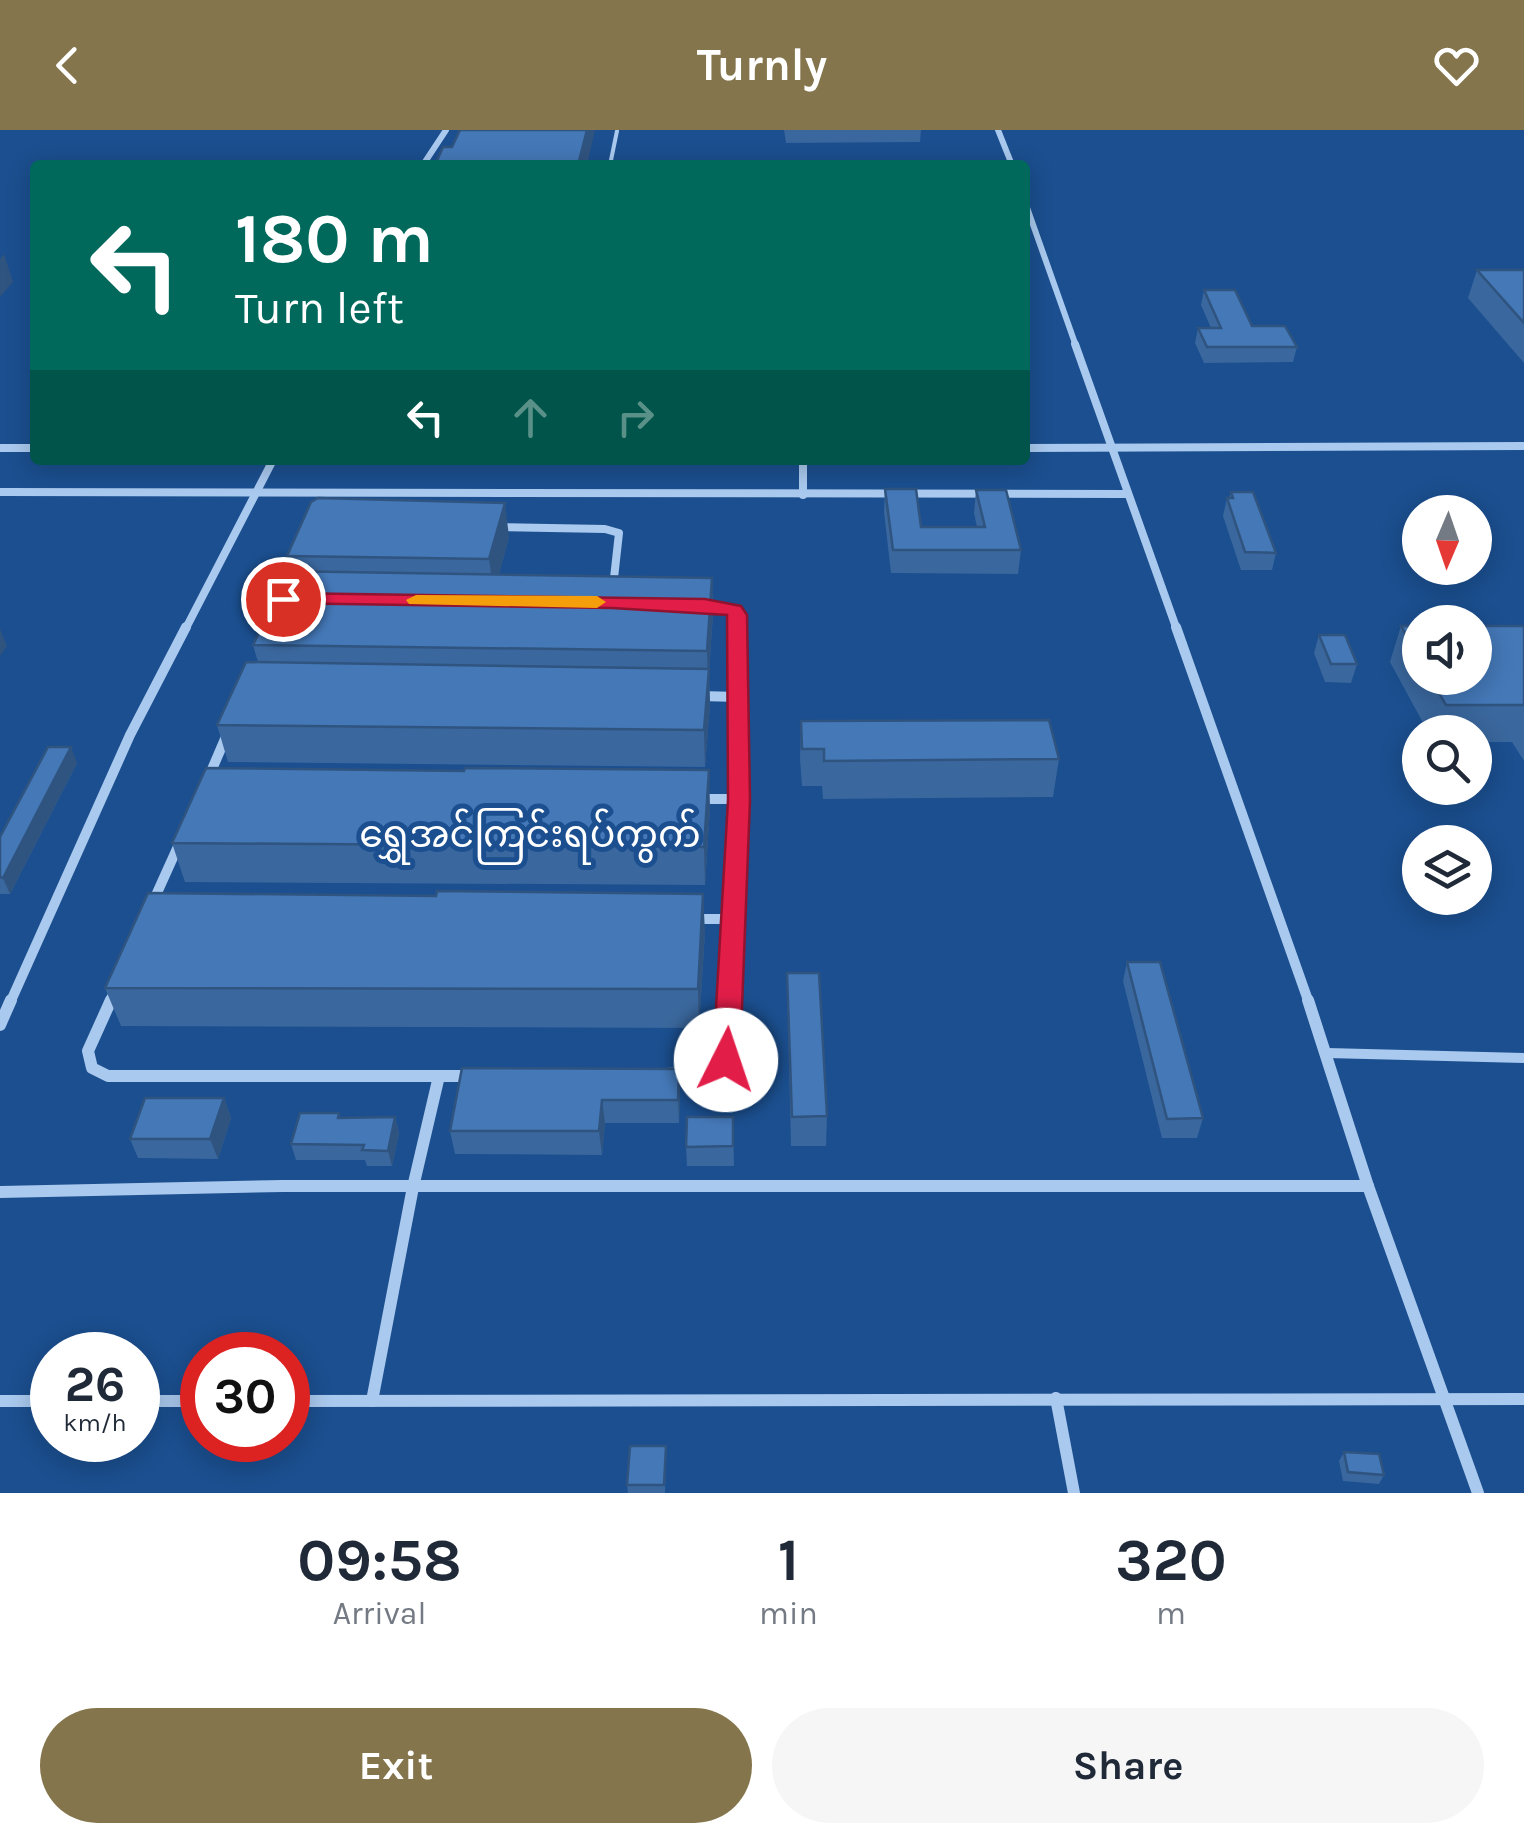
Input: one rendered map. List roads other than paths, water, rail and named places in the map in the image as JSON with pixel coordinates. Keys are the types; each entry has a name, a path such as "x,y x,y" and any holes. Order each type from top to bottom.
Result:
{"street":[{"path":"427,160 446,130"},
{"path":"998,130 1010,160"},
{"path":"1030,216 1327,1053 1368,1186 1478,1493"},
{"path":"1030,448 1524,446"},
{"path":"0,448 30,448"},
{"path":"0,1025 130,735 270,465"},
{"path":"802,465 802,495"},
{"path":"0,492 1126,494"},
{"path":"488,527 606,530 619,534 612,602"},
{"path":"651,1074 709,1074 723,1067 736,919 738,615 727,607 686,604"},
{"path":"680,696 739,696"},
{"path":"221,794 201,794 231,725"},
{"path":"679,799 739,800"},
{"path":"144,923 187,826"},
{"path":"676,919 736,919"},
{"path":"123,971 88,1051 87,1062 93,1071 108,1076 497,1076"},
{"path":"372,1401 413,1187 440,1076"},
{"path":"0,1192 413,1187 1368,1186"},
{"path":"1056,1398 1074,1493"},
{"path":"310,1401 1524,1400"},
{"path":"0,1401 30,1401"}],"lane":[{"path":"611,160 616,131"},
{"path":"1327,1053 1524,1058"}],"district":[{"name":"ရွှေအင်ကြင်းရပ်ကွက်","path":"530,834"}]}
